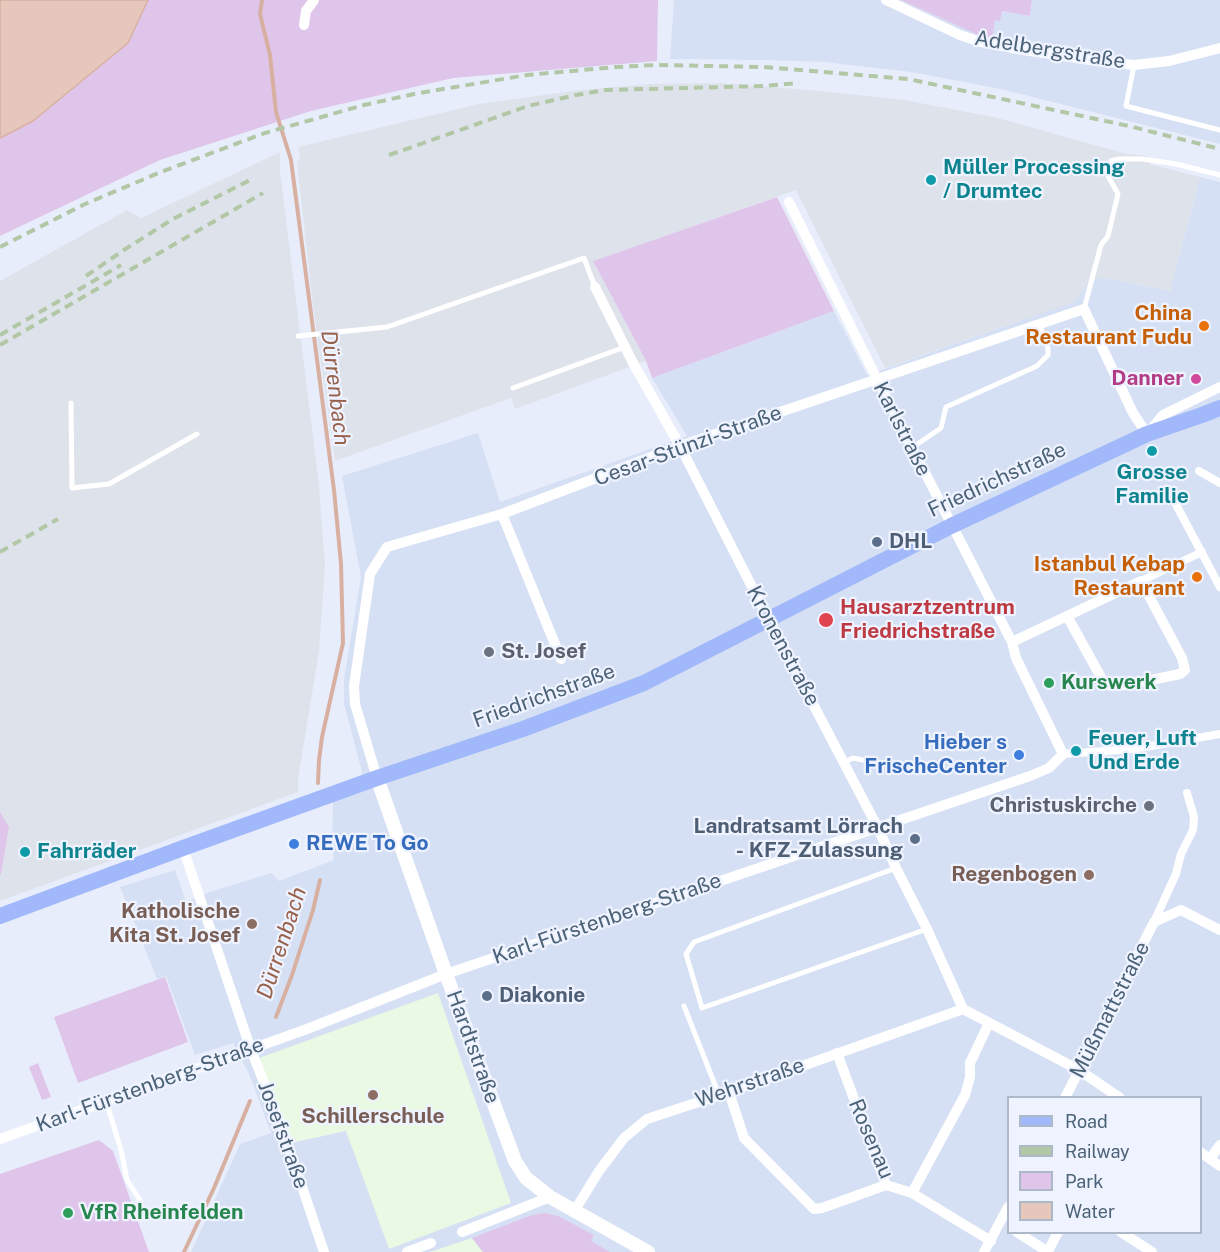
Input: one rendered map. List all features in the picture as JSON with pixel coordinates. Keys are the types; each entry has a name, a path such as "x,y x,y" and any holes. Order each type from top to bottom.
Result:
{"main road":[{"name":"Friedrichstraße","path":"0,916 377,778 523,729 644,683 951,526 1147,434 1220,408"}],"street":[{"path":"304,25 306,5 314,0"},
{"name":"Adelbergstraße","path":"886,0 981,42 1090,60 1134,65 1169,62 1220,48"},
{"name":"Karlstraße","path":"789,202 877,380 1012,642 1016,658 1063,754"},
{"name":"Kronenstraße","path":"595,288 878,828 963,1009"},
{"path":"1084,309 1133,413 1147,434 1163,415 1220,387"},
{"name":"Cesar-Stünzi-Straße","path":"377,778 355,704 354,686 370,574 387,548 502,514 680,447 1084,309"},
{"path":"1199,471 1220,483"},
{"path":"1172,497 1220,587"},
{"path":"502,514 561,659"},
{"path":"1012,642 1202,552"},
{"path":"1067,616 1105,683 1111,686 1127,686 1180,674 1185,670 1182,658 1141,581"},
{"path":"1063,754 1134,749 1220,734"},
{"name":"Karl-Fürstenberg-Straße","path":"0,1139 251,1050 446,974 1030,776 1048,768 1063,754"},
{"name":"Hardtstraße","path":"377,778 515,1161 526,1178 550,1197 648,1252"},
{"path":"1154,922 1193,830 1194,817 1187,794"},
{"name":"Josefstraße","path":"183,848 251,1050 283,1130 324,1252"},
{"path":"1154,922 1181,910 1220,930"},
{"name":"Müßmattstraße","path":"1066,1096 1154,922"},
{"path":"963,1009 1079,1070 1117,1096"},
{"name":"Wehrstraße","path":"575,1210 599,1171 624,1138 647,1119 963,1009"},
{"path":"912,1193 965,1095 970,1077 970,1062 989,1023"},
{"name":"Rosenau","path":"837,1053 886,1185 912,1193 991,1240"},
{"path":"724,1093 744,1138 814,1209 822,1209 886,1185"},
{"path":"1210,1159 1220,1145"},
{"path":"1202,1153 1220,1166"},
{"path":"462,1232 550,1197"},
{"path":"984,1252 1004,1225"},
{"path":"1019,1234 1048,1252 1057,1234"},
{"path":"1123,1234 1152,1252"},
{"path":"407,1252 431,1243"}],"lane":[{"path":"1134,65 1126,106 1220,130"},
{"path":"1084,309 1101,245 1108,236 1118,194 1108,176 1111,161 1143,159 1176,164 1220,175"},
{"path":"298,336 387,327 584,258 595,288"},
{"path":"912,448 941,428 946,406 1037,366 1048,355 1040,324"},
{"path":"513,388 625,347"},
{"path":"71,403 72,488 108,484 197,434"},
{"path":"843,763 853,758 863,760"},
{"path":"896,868 694,942 686,954 702,1008 927,929"},
{"path":"684,1006 724,1093"},
{"path":"106,1101 121,1150 127,1180 140,1200"}],"shaded area":[{"path":"674,0 901,0 991,40 995,20 1002,11 1030,16 1032,0 1220,0 1220,144 1001,89 911,72 824,62 670,59"},
{"path":"721,83 904,100 994,117 1123,153 1148,156 1150,164 1200,177 1170,291 1101,277 1087,284 1074,302 885,368 796,190 593,261 646,361 515,409 511,398 335,461 313,307 297,162 300,157 298,147 479,104 580,90 650,84"},
{"path":"280,152 280,171 319,485 325,566 319,652 298,779 298,792 0,901 0,281 127,210 141,218"},
{"path":"1200,177 1220,182 1220,1252 191,1252 240,1144 271,1133 249,1074 233,1043 195,1055 166,976 157,979 120,887 175,870 186,902 271,873 279,881 334,860 333,802 364,791 361,768 344,704 344,679 361,577 342,476 478,433 500,502 687,436 652,378 834,311 867,375 1073,302 1087,284 1101,277 1170,291"},
{"name":"Schillerschule","path":"438,993 511,1203 389,1249 346,1131 291,1143 259,1058"},
{"path":"472,1238 483,1252 430,1252"}],"green space":[{"path":"148,0 658,0 657,61 453,78 311,111 160,160 0,236 0,138 33,121 128,43"},
{"path":"901,0 1032,0 1030,16 1002,11 1000,21 995,20 992,41"},
{"path":"777,197 834,311 652,378 646,361 593,261"},
{"path":"0,812 9,827 0,875"},
{"path":"165,977 188,1042 78,1083 54,1017"},
{"path":"38,1063 51,1097 42,1100 29,1067"},
{"name":"VfR Rheinfelden","path":"99,1140 113,1151 149,1252 0,1252 0,1174"},
{"path":"545,1213 558,1216 594,1235 591,1241 610,1252 483,1252 472,1238 532,1215"}],"water":[{"path":"0,0 148,0 128,43 33,121 0,138"}],"waterway":[{"name":"Dürrenbach","path":"262,0 260,14 270,55 276,112 291,160 334,490 341,564 343,643 322,737 318,783"},
{"name":"Dürrenbach","path":"276,1017 313,910 320,880"},
{"name":"Dürrenbach","path":"184,1252 214,1188 250,1101"}],"railway":[{"path":"0,247 85,204 161,172 265,133 364,105 414,94 527,75 616,67 656,65 764,67 908,79 1129,126 1220,149"},
{"path":"389,155 528,106 576,95 606,90 799,83"},
{"path":"86,276 173,219 252,179"},
{"path":"0,345 263,193"},
{"path":"0,335 121,265"},
{"path":"0,552 58,519"}],"place":[{"name":"Müller Processing / Drumtec","path":"931,180"},
{"name":"China Restaurant Fudu","path":"1204,326"},
{"name":"Danner","path":"1196,379"},
{"name":"Grosse Familie","path":"1152,451"},
{"name":"DHL","path":"877,542"},
{"name":"Istanbul Kebap Restaurant","path":"1197,577"},
{"name":"Hausarztzentrum Friedrichstraße","path":"826,620"},
{"name":"St. Josef","path":"489,652"},
{"name":"Kurswerk","path":"1049,683"},
{"name":"Feuer, Luft Und Erde","path":"1076,751"},
{"name":"Hieber s FrischeCenter","path":"1019,755"},
{"name":"Christuskirche","path":"1149,806"},
{"name":"Landratsamt Lörrach - KFZ-Zulassung","path":"915,839"},
{"name":"REWE To Go","path":"294,844"},
{"name":"Fahrräder","path":"25,852"},
{"name":"Regenbogen","path":"1089,875"},
{"name":"Katholische Kita St. Josef","path":"252,924"},
{"name":"Diakonie","path":"487,996"},
{"name":"Schillerschule","path":"373,1095"},
{"name":"VfR Rheinfelden","path":"68,1213"}]}
